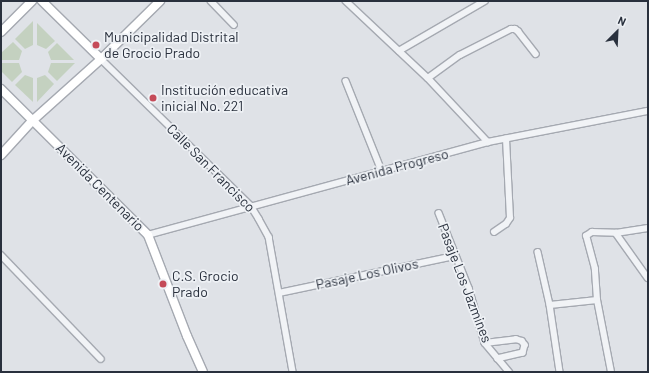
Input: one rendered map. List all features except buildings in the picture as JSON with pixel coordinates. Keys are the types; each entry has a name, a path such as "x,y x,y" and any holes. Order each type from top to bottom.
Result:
{"main road":[{"path":"1,32 32,1"},
{"path":"42,1 101,58"},
{"path":"1,155 32,121 101,58 160,1"},
{"name":"Avenida Centenario","path":"1,89 148,235 187,336 203,372"}],"street":[{"path":"211,1 234,25"},
{"path":"346,1 428,78 488,142"},
{"path":"399,51 485,1"},
{"path":"428,78 460,55 511,28 515,28 518,31 536,54"},
{"name":"Calle San Francisco","path":"101,58 251,206 269,237 293,372"},
{"path":"346,81 382,171"},
{"name":"Avenida Progreso","path":"148,235 488,142 648,111"},
{"path":"494,232 506,224 510,218 506,139"},
{"name":"Pasaje Los Jazmines","path":"439,213 469,288 486,343 509,372"},
{"path":"610,372 597,300 595,269 586,239 588,233 592,232 616,233 648,228"},
{"path":"616,233 648,278"},
{"path":"538,252 550,305 560,372"},
{"path":"1,255 101,359"},
{"name":"Pasaje Los Olivos","path":"279,293 455,256"},
{"path":"550,305 597,300"},
{"path":"486,343 516,339 522,341 526,345 523,353 498,359"}],"green space":[{"path":"33,21 33,45 25,49 15,39"},
{"path":"37,23 55,41 46,49 37,45"},
{"path":"13,42 22,51 19,60 1,60 1,53"},
{"path":"57,43 74,60 51,60 48,52"},
{"path":"1,63 19,63 22,72 12,82 1,71"},
{"path":"51,63 75,63 57,81 48,72"},
{"path":"25,75 33,78 33,102 15,85"},
{"path":"45,75 54,84 37,102 37,78"}],"place":[{"name":"Municipalidad Distrital de Grocio Prado","path":"96,45"},
{"name":"Institución educativa inicial No. 221","path":"153,98"},
{"name":"C.S. Grocio Prado","path":"163,284"}]}
